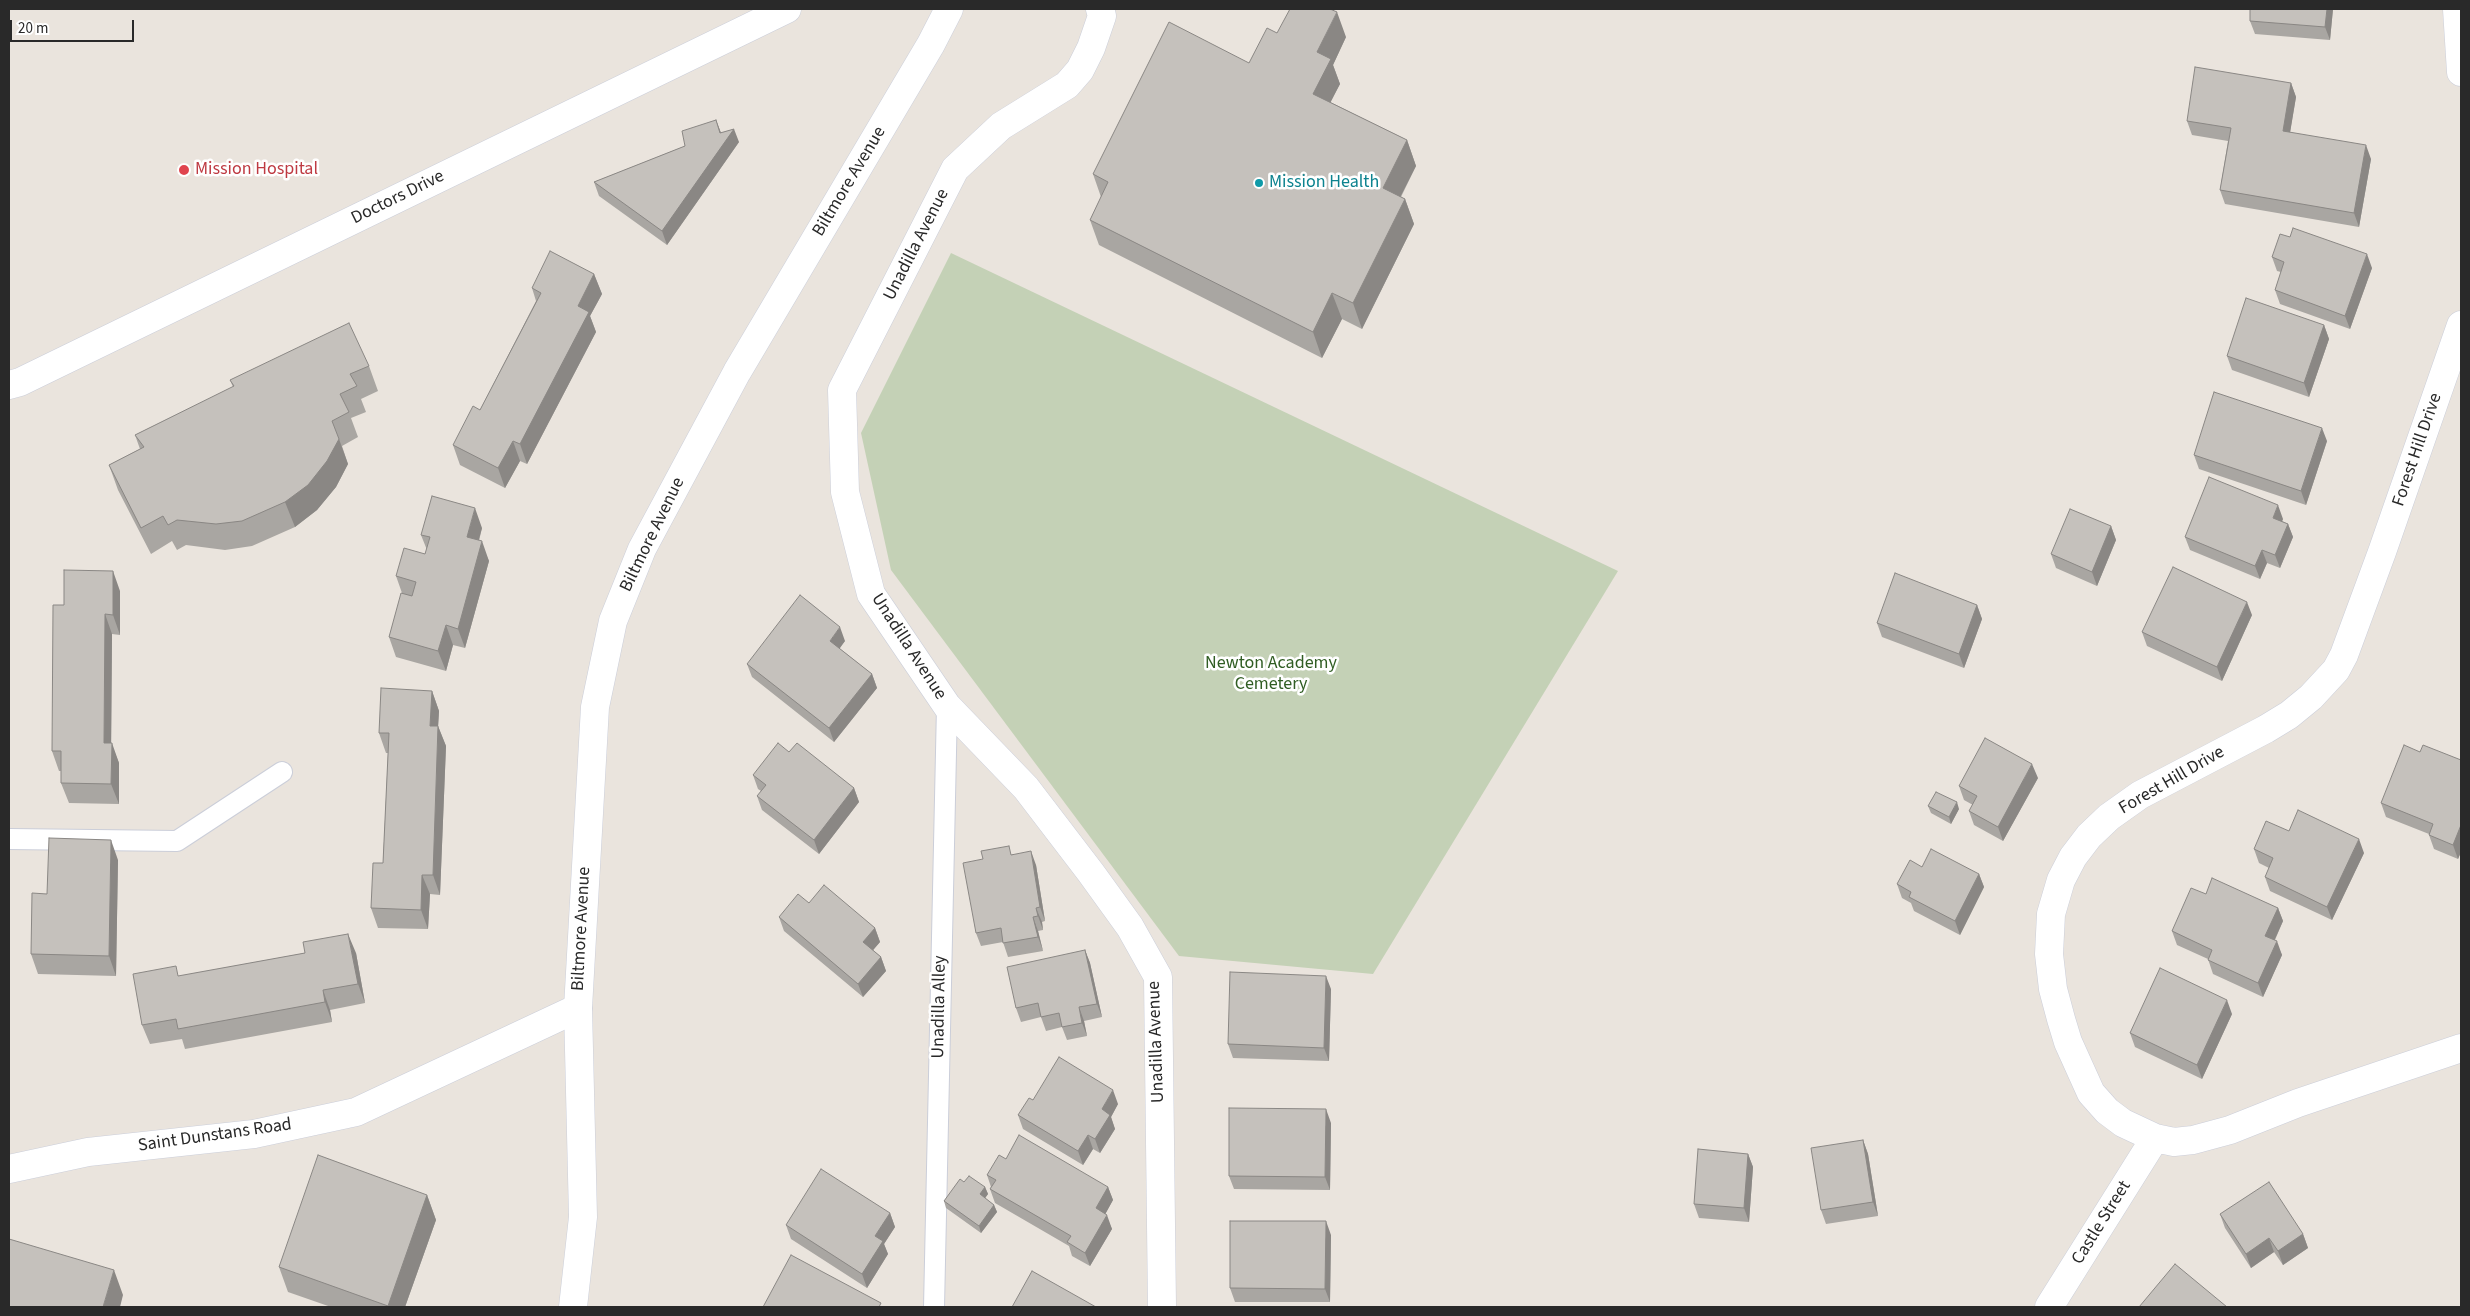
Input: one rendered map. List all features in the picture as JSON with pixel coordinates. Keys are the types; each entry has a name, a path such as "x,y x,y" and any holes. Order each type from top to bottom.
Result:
{"street":[{"name":"Doctors Drive","path":"9,385 38,373 787,9"},
{"name":"Biltmore Avenue","path":"573,1307 583,1217 578,1008 595,707 613,621 642,549 737,372 926,52 948,9"},
{"name":"Unadilla Avenue","path":"1100,9 1102,16 1091,48 1080,70 1067,85 1002,126 956,169 842,390 846,492 872,594 947,706 1026,788 1130,927 1158,977 1162,1307"},
{"path":"2456,9 2461,72"},
{"name":"Forest Hill Drive","path":"2461,326 2382,552 2344,655 2336,670 2311,697 2289,715 2140,795 2109,817 2089,836 2073,857 2061,880 2051,914 2049,954 2053,988 2068,1042 2091,1093 2107,1111 2123,1123 2156,1138 2174,1142 2193,1140 2230,1130 2298,1103 2461,1048"},
{"name":"Saint Dunstans Road","path":"9,1169 88,1152 254,1134 356,1112 578,1008"},
{"name":"Castle Street","path":"2049,1307 2156,1138"}],"lane":[{"name":"Unadilla Alley","path":"934,1307 947,706"},
{"path":"9,839 177,841 282,772"}],"green space":[{"name":"Newton Academy Cemetery","path":"951,253 1618,571 1373,974 1179,956 891,570 861,433"}],"building":[{"name":"Mission Health","path":"1290,9 1330,9 1337,12 1317,52 1331,59 1313,94 1407,140 1383,188 1405,199 1353,303 1332,293 1313,332 1090,220 1108,182 1093,174 1169,22 1249,63 1267,28 1277,33"},
{"path":"2250,9 2327,9 2325,27 2250,21"},
{"path":"2195,67 2291,83 2283,131 2366,145 2354,213 2220,190 2231,128 2187,121"},
{"path":"716,120 720,133 734,129 662,231 594,182 685,146 682,131"},
{"path":"2293,228 2367,254 2345,316 2275,290 2284,262 2272,257 2280,234 2290,237"},
{"path":"550,251 594,274 578,306 589,312 520,444 513,441 498,468 453,445 473,406 480,410 541,293 532,288"},
{"path":"2246,298 2324,325 2304,383 2227,356"},
{"path":"349,323 369,366 350,374 357,386 340,394 349,412 332,421 339,439 327,461 308,485 285,502 242,521 216,524 177,520 168,525 163,516 141,528 109,465 144,447 135,435 234,386 230,380"},
{"path":"2214,392 2322,428 2301,491 2194,455"},
{"path":"2209,477 2278,505 2273,518 2288,524 2275,555 2262,550 2255,566 2185,537"},
{"path":"432,496 475,508 467,537 482,541 458,629 446,625 438,651 389,637 401,593 412,596 416,582 396,576 404,548 425,554 430,537 421,535"},
{"path":"2070,509 2111,526 2092,572 2051,554"},
{"path":"2173,567 2247,602 2217,667 2142,632"},
{"path":"64,570 113,571 113,615 105,614 104,743 112,743 111,784 61,783 61,751 52,751 53,605 64,605"},
{"path":"1895,573 1977,605 1959,654 1877,623"},
{"path":"800,595 840,627 830,641 872,674 829,728 747,664"},
{"path":"381,688 432,691 430,726 438,726 433,875 422,875 421,910 371,908 373,863 383,863 389,733 379,733"},
{"path":"1985,738 2032,764 1998,827 1969,811 1977,796 1959,786"},
{"path":"778,743 789,752 797,743 854,788 814,840 757,796 766,785 753,775"},
{"path":"2404,745 2420,752 2423,745 2461,760 2461,825 2453,845 2429,835 2433,824 2381,803"},
{"path":"1936,792 1957,802 1949,817 1928,806"},
{"path":"2298,810 2359,839 2327,907 2265,877 2273,858 2254,849 2266,821 2289,831"},
{"path":"49,838 111,840 109,956 31,954 32,893 47,894"},
{"path":"1009,846 1011,855 1031,851 1040,907 1036,908 1038,916 1033,917 1038,937 1003,943 1001,928 976,933 963,863 983,859 981,851"},
{"path":"1931,849 1979,874 1955,921 1909,897 1911,892 1897,884 1910,860 1922,867"},
{"path":"2212,878 2278,908 2265,936 2277,941 2258,983 2208,960 2212,950 2172,931 2191,888 2206,894"},
{"path":"824,885 875,928 863,942 881,957 858,984 779,917 798,894 809,903"},
{"path":"348,934 358,984 323,990 325,1002 178,1029 176,1019 142,1025 133,974 176,966 178,976 305,953 303,942"},
{"path":"1085,950 1097,1004 1079,1007 1082,1023 1062,1027 1059,1013 1041,1017 1038,1003 1016,1008 1007,967"},
{"path":"2160,968 2227,1000 2197,1065 2130,1033"},
{"path":"1230,972 1326,976 1324,1048 1228,1044"},
{"path":"1059,1057 1113,1090 1102,1109 1110,1115 1095,1139 1088,1135 1078,1151 1018,1115 1029,1098 1033,1100"},
{"path":"1229,1108 1326,1109 1325,1177 1229,1176"},
{"path":"1019,1135 1108,1187 1096,1208 1107,1215 1085,1253 1067,1242 1071,1236 990,1189 996,1180 987,1175 999,1155 1006,1159"},
{"path":"1863,1140 1873,1202 1821,1210 1811,1148"},
{"path":"1698,1149 1748,1154 1744,1208 1694,1204"},
{"path":"318,1155 427,1195 388,1306 279,1267"},
{"path":"821,1169 890,1213 875,1236 883,1241 862,1274 786,1225"},
{"path":"969,1176 985,1187 980,1194 994,1205 979,1226 944,1201 960,1179 964,1182"},
{"path":"2269,1182 2303,1234 2278,1251 2269,1238 2246,1254 2220,1214"},
{"path":"1230,1221 1326,1221 1325,1289 1230,1288"},
{"path":"9,1239 114,1270 103,1307 9,1307"},
{"path":"791,1255 881,1303 879,1307 763,1307"},
{"path":"2175,1264 2227,1307 2139,1307"},
{"path":"1032,1271 1096,1307 1012,1307"}],"place":[{"name":"Mission Hospital","path":"184,170"},
{"name":"Mission Health","path":"1259,183"}]}
